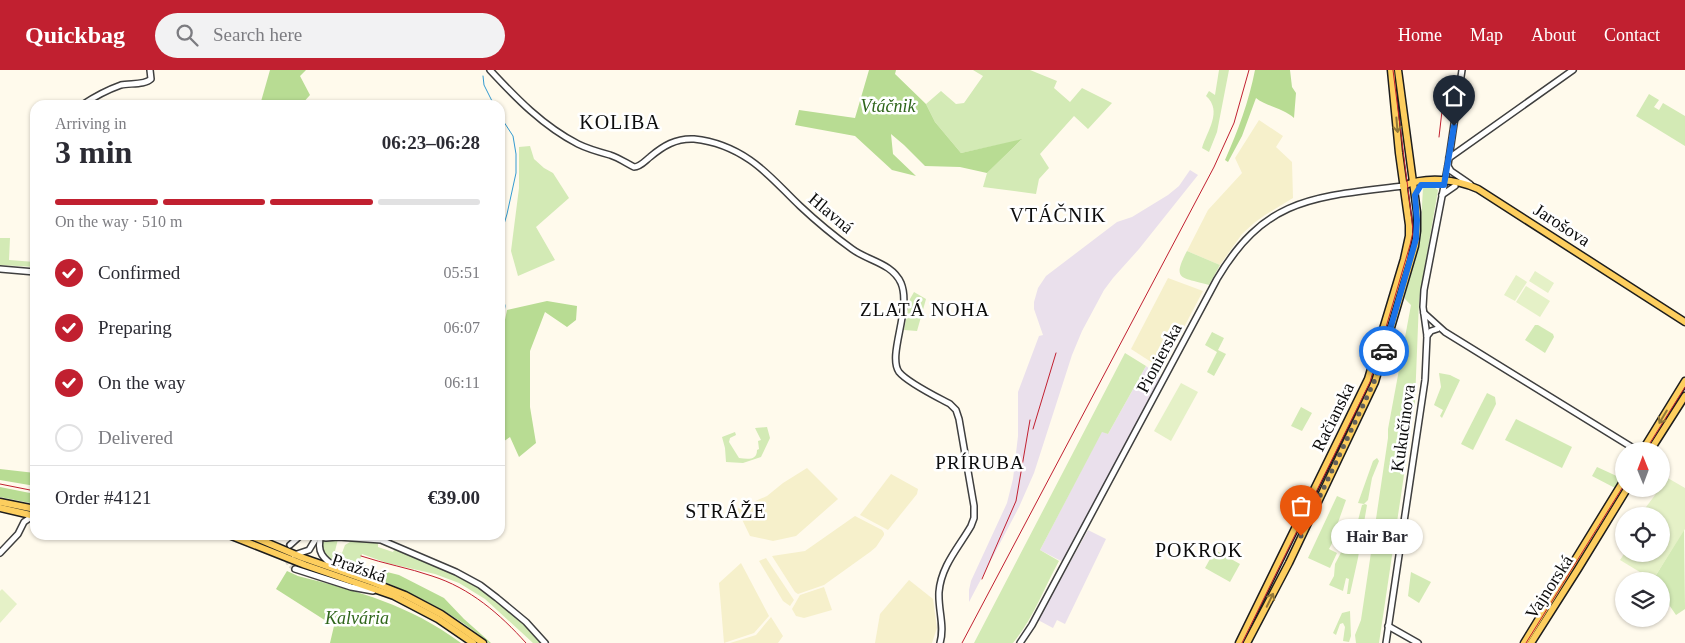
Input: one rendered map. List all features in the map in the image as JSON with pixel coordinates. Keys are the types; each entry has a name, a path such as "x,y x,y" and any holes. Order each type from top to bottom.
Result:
{"main road":[{"name":"Račianska","path":"1239,643 1370,374 1409,236 1408,208 1391,70"},
{"name":"Račianska","path":"1247,643 1293,554 1377,376 1416,239 1415,195 1398,70"},
{"path":"1412,172 1423,183 1415,195"},
{"name":"Jarošova","path":"1404,186 1423,183 1461,183 1476,188 1685,324"},
{"name":"Jarošova","path":"1445,183 1482,195 1685,324"},
{"path":"1646,442 1685,381"},
{"path":"1656,442 1685,396"},
{"name":"Vajnorská","path":"1524,643 1615,494"},
{"name":"Vajnorská","path":"1531,643 1621,498"},
{"path":"0,502 30,512"},
{"path":"0,508 30,513"},
{"name":"Vajnorská","path":"1587,539 1591,547"},
{"name":"Pražská","path":"242,540 305,565 383,592 413,605 438,619 473,643"},
{"name":"Pražská","path":"260,540 294,555 385,586 416,600 483,643"},
{"name":"Vajnorská","path":"1579,552 1583,548 1591,547"}],"street":[{"path":"91,100 112,88 152,79 150,70"},
{"name":"Hlavná","path":"490,70 517,99 556,131 581,145 636,167 676,140 696,140 725,147 742,155 775,180 800,207 852,249 884,265 895,274 902,285 905,301 896,354 897,364 900,372 925,390 949,403 956,410 974,506 971,526 951,558 942,577 939,594 942,627 940,643"},
{"name":"Kukučínova","path":"1386,643 1424,380 1427,336 1424,290 1445,183 1462,70"},
{"path":"1449,158 1572,70"},
{"path":"1451,141 1456,149 1462,149"},
{"path":"1448,165 1451,171 1476,188"},
{"name":"Pionierska","path":"1020,643 1032,625 1216,279 1234,252 1260,226 1276,214 1295,205 1335,194 1404,186"},
{"path":"1442,196 1456,186"},
{"path":"0,269 30,272"},
{"path":"1424,313 1446,332 1625,442"},
{"path":"1425,324 1433,322"},
{"path":"1425,324 1446,332"},
{"path":"1427,336 1431,331 1437,329"},
{"path":"0,552 18,534 24,522 30,518"},
{"path":"290,545 296,540"},
{"path":"294,555 309,550 316,540"},
{"path":"319,540 321,555 344,572"},
{"path":"366,540 386,542 463,576 484,588 524,620 545,643"},
{"path":"294,569 351,587 383,592"},
{"path":"1388,626 1418,643"}],"shaded area":[{"path":"1259,120 1283,136 1276,147 1292,162 1293,198 1265,215 1242,234 1220,265 1187,251 1208,210 1242,173 1235,158"},
{"path":"1190,170 1198,175 1104,290 1082,331 1072,355 1034,473 1019,507 969,602 971,581 1007,503 1013,479 1018,436 1018,392 1039,336 1043,335 1034,309 1038,288 1046,276 1117,222 1132,217 1168,195 1179,186"},
{"path":"1168,278 1203,291 1162,369 1131,349"},
{"path":"1146,366 1161,378 1063,562 1040,550 1102,431 1108,434"},
{"path":"807,468 838,499 796,536 773,541 750,536 737,509 767,496"},
{"path":"891,474 918,489 917,494 888,530 860,515"},
{"path":"855,516 882,530 884,535 876,547 824,585 798,594 795,592 772,556 805,551"},
{"path":"1088,530 1106,539 1065,624 1057,620 1053,628 1038,620"},
{"path":"766,558 794,600 790,606 783,601 759,561"},
{"path":"741,563 769,616 754,633 724,643 719,583"},
{"path":"909,580 933,599 937,628 932,643 875,643 880,614"},
{"path":"824,587 832,610 804,618 796,616 792,609 800,595"},
{"path":"771,617 783,636 778,643 730,643 756,635"}],"green space":[{"path":"270,70 306,70 300,76 310,95 306,100 261,100"},
{"name":"Vtáčnik","path":"869,70 896,70 895,74 926,104 935,122 961,153 1022,139 987,173 960,167 925,166 891,134 893,154 916,176 892,170 855,136 795,125 799,110 855,118"},
{"path":"973,70 1030,70 1057,81 1054,88 1070,102 1082,88 1112,103 1088,129 1074,116 1040,154 1049,168 1039,179 1036,194 983,187 987,173 1021,140 961,153 935,122 926,104 941,91 956,104 964,103 983,76"},
{"path":"1219,70 1229,70 1217,132 1209,152 1202,148 1214,115 1211,102 1206,96 1209,91 1215,95"},
{"path":"1255,70 1290,70 1292,87 1296,93 1294,118 1256,98 1242,136 1228,162 1225,160 1243,116"},
{"path":"1649,94 1659,100 1654,107 1659,110 1663,103 1685,116 1685,146 1636,116"},
{"path":"530,146 534,159 553,173 569,198 536,227 555,260 518,276 511,251 519,188 519,147"},
{"path":"1423,188 1435,188 1438,190 1419,301 1415,401 1379,643 1356,643 1355,635 1361,620 1388,429 1411,305 1405,299 1405,296 1420,240"},
{"path":"0,238 10,238 9,260 30,262 30,267 0,265"},
{"path":"1187,251 1220,265 1209,285 1186,279 1180,273 1182,261"},
{"path":"1535,271 1554,283 1548,293 1529,281"},
{"path":"1516,275 1527,282 1515,301 1504,295"},
{"path":"1526,286 1550,301 1540,317 1516,302"},
{"path":"914,292 926,299 917,331 904,330 910,299"},
{"path":"547,301 577,306 576,320 567,327 545,312 530,351 530,407 536,443 519,457 510,437 505,440 505,320 507,310"},
{"path":"1535,325 1553,334 1554,337 1545,353 1525,340"},
{"path":"1212,332 1224,338 1218,350 1226,354 1214,376 1207,372 1217,352 1205,345"},
{"path":"1125,353 1146,366 1108,434 1102,432 1040,550 1059,561 1038,603 1027,624 1013,643 974,643"},
{"path":"1439,373 1450,375 1460,380 1442,418 1440,416 1443,410 1434,405 1441,387"},
{"path":"1181,383 1198,392 1171,441 1154,431"},
{"path":"1487,393 1495,397 1496,404 1473,450 1461,444"},
{"path":"1301,407 1312,413 1302,431 1291,426"},
{"path":"1516,419 1572,447 1562,468 1505,440"},
{"path":"767,427 770,438 761,457 743,463 726,462 722,437 735,432 736,435 730,438 729,442 739,458 753,458 759,449 758,441 761,440 755,428"},
{"path":"1377,458 1379,461 1372,478 1368,500 1364,504 1358,503 1373,461"},
{"path":"1597,467 1615,475 1615,488 1592,476"},
{"path":"0,469 30,472 30,485 0,480"},
{"path":"1670,479 1685,488 1685,529 1670,553 1670,507 1646,507 1653,498 1670,498"},
{"path":"0,487 30,493 30,503 0,497"},
{"path":"1337,496 1346,500 1335,531 1338,532 1329,549 1337,553 1330,568 1308,558"},
{"path":"1362,505 1367,505 1358,558 1350,594 1347,594 1349,579 1346,578 1343,591 1329,585 1334,576 1335,564 1348,539 1356,542 1354,539 1357,533 1355,532"},
{"path":"1684,529 1685,609 1676,615 1670,606 1670,572 1658,572 1664,562 1670,562 1670,552"},
{"path":"322,540 338,540 335,551 342,553 345,545 351,540 378,543 378,547 393,552 395,548 453,573 475,585 523,622 543,643 533,643 485,599 459,583 435,574 387,563 362,554 359,563 342,564 330,559 321,550"},
{"path":"1215,550 1240,564 1230,582 1205,568"},
{"path":"1623,562 1664,562 1658,572 1640,572"},
{"path":"359,563 399,575 444,598 491,643 454,617 417,597 379,579 339,564"},
{"name":"Kalvária","path":"287,571 383,601 422,618 461,643 330,643 334,626 276,589"},
{"path":"1411,572 1431,582 1419,603 1408,596"},
{"path":"2,589 17,604 0,623 0,591"},
{"path":"1350,611 1351,636 1349,642 1343,641 1345,627 1343,623 1340,624 1336,635 1333,633 1342,613"}],"waterway":[{"path":"483,76 484,85 492,100"},
{"path":"505,124 513,136 516,154 516,173 505,221"}],"tunnel":[{"path":"290,545 286,558 295,569"}],"tram line":[{"path":"1242,643 1370,382 1410,245 1413,232 1412,221 1393,70"},
{"path":"1651,442 1685,387"},
{"path":"1526,643 1616,498"}],"railway":[{"path":"962,643 1214,167 1234,123 1249,70"},
{"path":"1439,137 1445,85"},
{"path":"1033,429 1056,353"},
{"path":"982,579 1016,501 1030,420"},
{"path":"0,484 30,490"},
{"path":"361,556 423,573 459,587 495,612 526,643"}],"way so far":[{"path":"1301,536 1379,371 1384,351"}],"place":[{"name":"Hair Bar","path":"1301,536"}],"district":[{"name":"KOLIBA","path":"620,122"},
{"name":"VTÁČNIK","path":"1058,215"},
{"name":"ZLATÁ NOHA","path":"925,309"},
{"name":"PRÍRUBA","path":"980,462"},
{"name":"STRÁŽE","path":"726,511"},
{"name":"POKROK","path":"1199,550"}],"route":[{"path":"1384,351 1416,239 1415,195 1421,185 1444,185 1454,126"}]}
